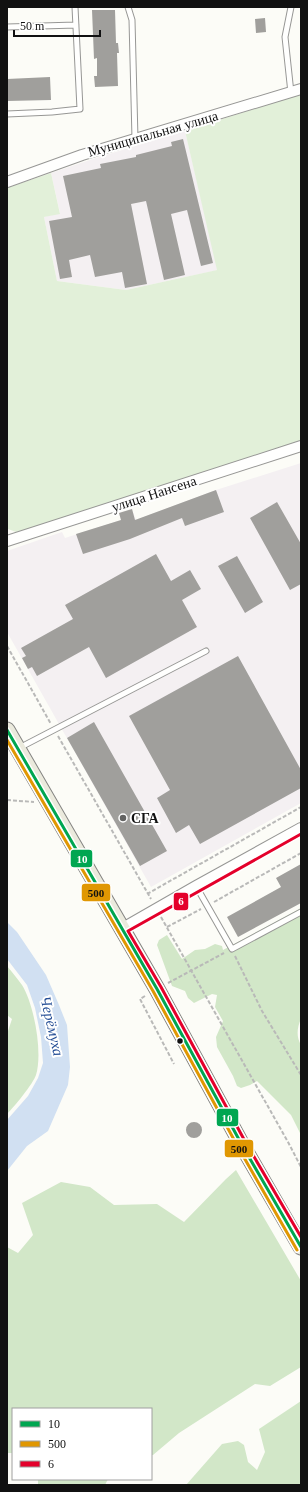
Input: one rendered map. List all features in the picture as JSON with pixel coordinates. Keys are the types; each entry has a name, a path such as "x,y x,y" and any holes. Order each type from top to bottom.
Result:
{"main road":[{"path":"7,730 157,989 238,1139 301,1247"}],"street":[{"name":"Муниципальная улица","path":"7,182 82,154 296,91"},
{"name":"улица Нансена","path":"7,541 301,446"},
{"path":"121,929 301,828"}],"lane":[{"path":"7,114 80,110 75,7 82,7"},
{"path":"128,7 132,20 135,139"},
{"path":"290,7 285,37 296,91"},
{"path":"7,27 76,25"},
{"path":"18,749 206,651"},
{"path":"196,886 232,949 301,912"}],"path":[{"path":"7,646 167,927 301,1167"},
{"path":"7,800 49,804"},
{"path":"148,894 301,807"},
{"path":"167,927 301,853"},
{"path":"232,949 262,1011 301,1075"}],"shaded area":[{"path":"185,131 218,270 126,290 57,281 44,217 60,213 51,173"},
{"path":"301,463 301,803 151,887 7,632 7,551 62,532 65,538 121,520 119,513 132,509 136,520 216,490"}],"green space":[{"path":"301,94 301,443 28,530 16,532 8,529 7,188 51,173 60,214 44,217 57,281 126,290 217,270 185,131"},
{"path":"301,908 301,1019 298,1039 301,1045 301,1135 291,1115 257,1081 241,1088 237,1086 217,1047 216,1037 223,1021 215,1007 217,995 212,994 194,1003 188,998 185,991 172,986 157,945 159,940 167,935 182,959 195,950 205,949 215,944 222,946 223,950"},
{"path":"7,966 22,985 34,1016 38,1042 38,1066 36,1075 31,1084 7,1114 7,1034 12,1019 7,1015"},
{"path":"236,1170 301,1281 301,1367 270,1386 255,1384 179,1433 153,1455 152,1408 12,1408 12,1453 7,1453 7,1247 18,1253 33,1235 22,1203 61,1182 90,1187 114,1205 157,1204 184,1222"},
{"path":"301,1401 301,1485 186,1485 222,1444 238,1441 244,1445 248,1462 257,1470 265,1452 259,1429"},
{"path":"38,1480 108,1480 105,1485 38,1485"}],"water":[{"name":"Черёмуха","path":"7,922 17,932 46,975 67,1025 70,1067 68,1085 48,1131 27,1146 7,1171 7,1120 28,1096 38,1078 43,1063 41,1037 35,1008 27,985 7,959"}],"building":[{"path":"92,10 115,10 116,43 118,43 119,53 117,53 118,86 95,87 94,76 97,76 97,58 94,59"},
{"path":"265,18 266,32 256,33 255,19"},
{"path":"50,77 51,100 7,101 7,79"},
{"path":"183,139 213,263 201,266 187,210 171,214 185,275 164,280 146,201 131,204 147,284 125,288 122,272 95,277 90,255 69,260 72,277 60,279 49,221 72,217 63,176 101,168 100,164 136,157 136,155 172,146 171,142"},
{"path":"216,490 224,512 185,526 182,518 130,539 83,554 76,534 121,520 119,513 132,509 135,520"},
{"path":"277,502 301,544 301,584 290,590 250,518"},
{"path":"156,554 171,581 190,570 201,589 182,600 197,627 106,678 89,647 37,676 32,667 28,669 22,658 26,656 21,648 73,619 65,605"},
{"path":"237,556 263,602 245,613 218,566"},
{"path":"238,656 301,770 301,788 200,844 189,825 176,833 157,798 170,790 129,716"},
{"path":"94,722 167,851 140,866 67,738"},
{"path":"301,864 301,903 238,937 227,917 281,887 276,878"},
{"path":"194,1122 201,1127 202,1130 197,1137 194,1138 187,1133 186,1130 191,1123"}],"transit line":[{"name":"10","path":"7,730 157,989 242,1145 301,1247"},
{"name":"500","path":"7,740 153,991 238,1147 297,1250"},
{"name":"6","path":"301,834 128,931 161,987 246,1143 301,1237"}],"place":[{"name":"СГА","path":"123,818"}]}
